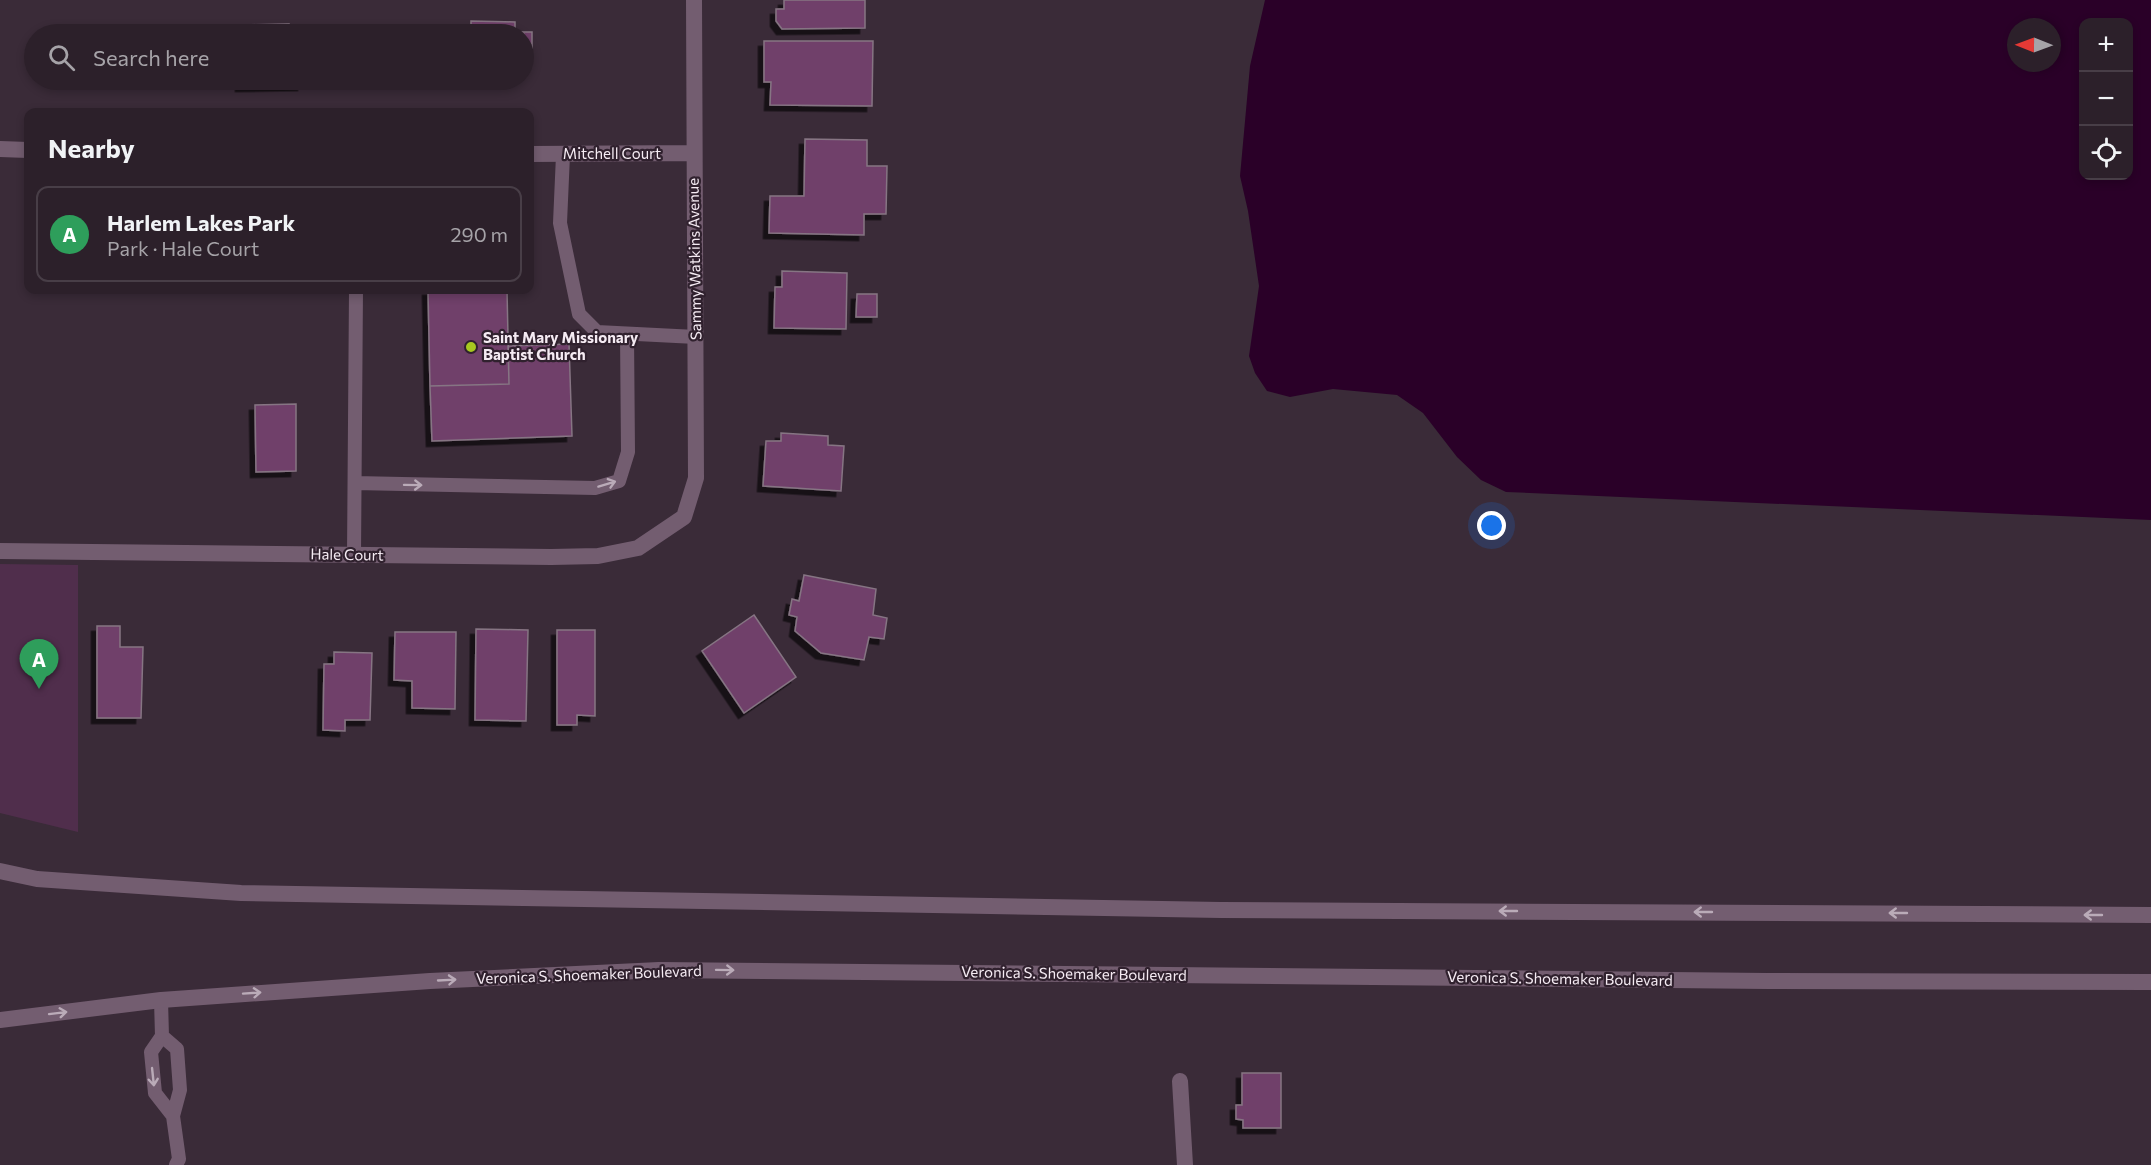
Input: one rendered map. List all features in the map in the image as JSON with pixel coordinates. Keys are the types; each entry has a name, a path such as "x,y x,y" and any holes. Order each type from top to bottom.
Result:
{"street":[{"name":"Sammy Watkins Avenue","path":"684,517 696,478 694,0"},
{"path":"0,149 24,150"},
{"name":"Mitchell Court","path":"534,154 693,153"},
{"name":"Hale Court","path":"0,550 598,556 638,548 684,517"},
{"path":"0,872 37,879 241,893 1221,910 2151,915"},
{"name":"Veronica S. Shoemaker Boulevard","path":"0,1020 161,1000 430,981 659,970 1767,981 2151,982"},
{"path":"1180,1081 1185,1165"}],"lane":[{"path":"563,154 560,223 579,314 597,332 696,337"},
{"path":"354,555 356,294"},
{"path":"355,483 595,488 618,481 628,452 627,333"},
{"path":"161,1000 162,1036 151,1052 155,1093 173,1116"},
{"path":"162,1036 177,1049 180,1090 173,1116 179,1159 176,1165"}],"shaded area":[{"path":"1265,0 2151,0 2151,520 1506,492 1481,480 1457,457 1423,413 1397,395 1333,389 1290,397 1267,391 1255,373 1249,356 1259,286 1248,211 1240,176 1250,66"},
{"path":"0,564 78,565 78,832 0,813"}],"building":[{"path":"784,0 865,0 865,28 782,29 776,21 776,9 784,9"},
{"path":"471,21 515,22 515,24 471,24"},
{"path":"764,41 873,41 872,106 770,105 771,82 764,82"},
{"path":"805,139 867,140 867,166 887,166 886,214 864,214 864,235 769,233 770,196 804,196"},
{"path":"782,271 847,273 846,329 774,328 775,287 782,287"},
{"path":"428,294 507,294 509,384 430,386"},
{"path":"857,294 877,294 877,317 856,317"},
{"path":"569,344 572,436 432,441 430,386 509,384 508,346"},
{"path":"296,404 296,471 256,472 255,405"},
{"path":"781,433 828,436 828,445 844,446 841,491 763,486 766,441 781,441"},
{"path":"804,575 876,589 873,615 887,618 884,639 869,637 864,660 821,653 795,631 797,617 789,615 792,599 799,601"},
{"path":"754,615 796,677 744,713 702,651"},
{"path":"97,626 120,626 120,647 143,647 141,718 97,718"},
{"path":"476,629 528,630 526,721 475,720"},
{"path":"557,630 595,630 595,716 577,715 577,725 557,725"},
{"path":"395,632 456,632 455,709 412,708 412,681 394,680"},
{"path":"334,652 372,653 370,720 345,720 345,731 323,730 324,664 334,664"},
{"path":"1242,1073 1281,1073 1281,1128 1243,1128 1243,1120 1236,1119 1236,1105 1242,1105"}],"place":[{"name":"Saint Mary Missionary Baptist Church","path":"471,347"},
{"name":"Harlem Lakes Park","path":"39,689"}]}
